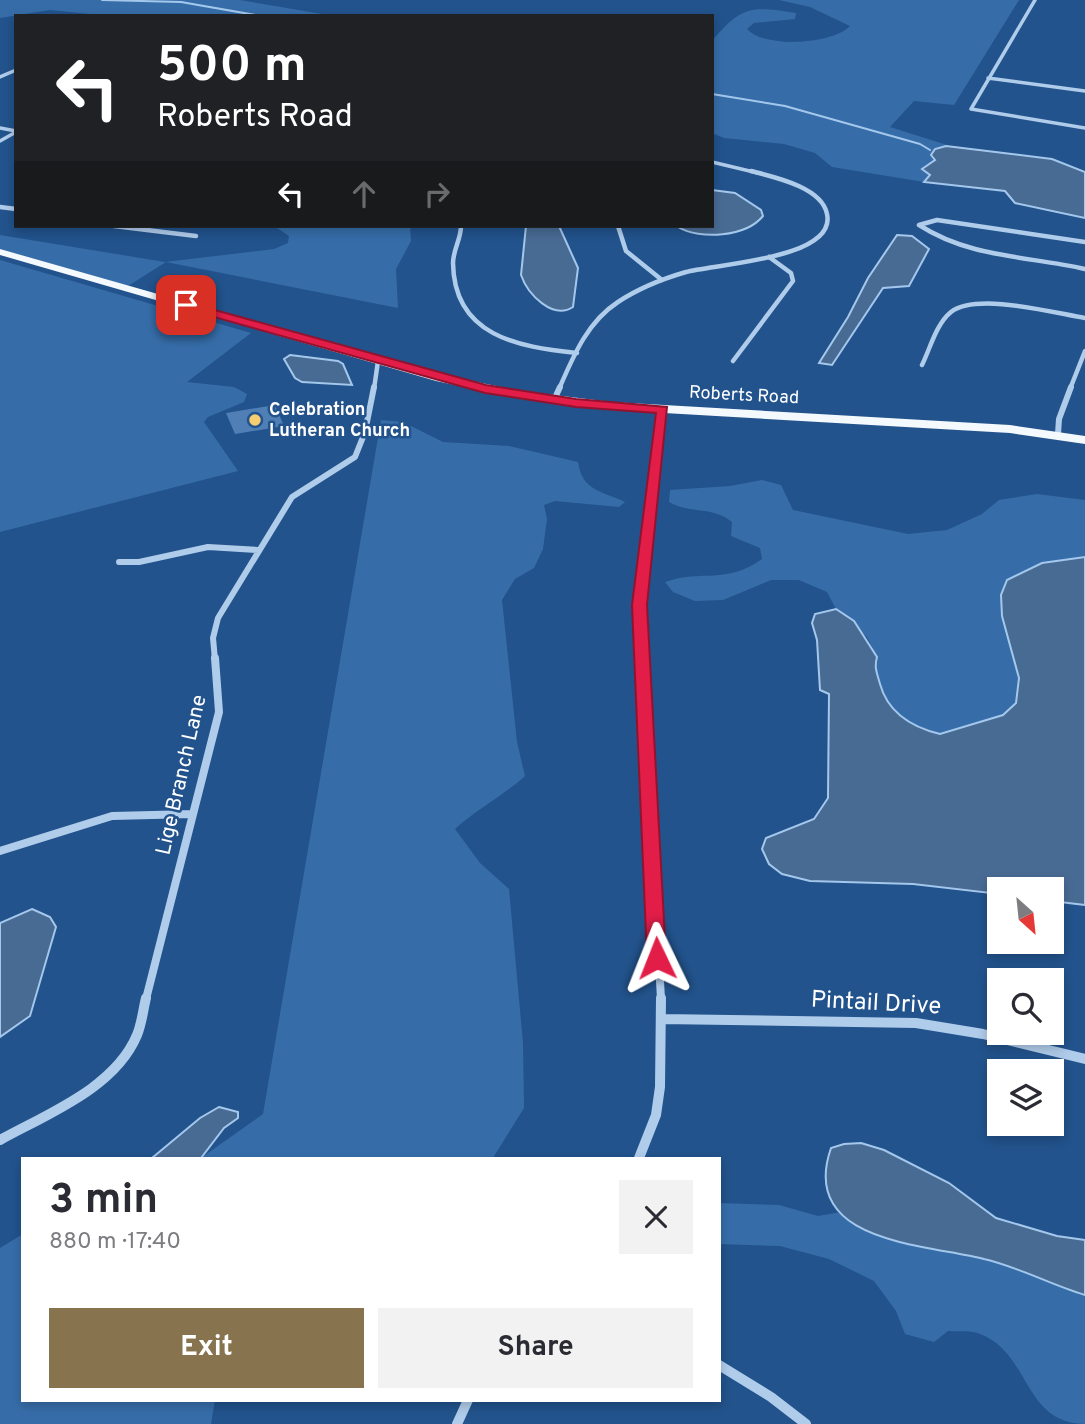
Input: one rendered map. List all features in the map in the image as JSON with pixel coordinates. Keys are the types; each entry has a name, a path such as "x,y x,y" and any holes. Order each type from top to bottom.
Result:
{"main road":[{"name":"Roberts Road","path":"0,252 453,382 554,400 663,410 996,428 1058,434 1085,440"}],"street":[{"path":"1035,0 971,109 981,113 1085,128"},
{"path":"988,78 1085,91"},
{"path":"554,400 592,325 611,307 662,280 715,265 769,257 800,249 817,240 829,224 826,208 808,191 789,183 714,163"},
{"path":"1085,242 937,220 919,225 951,245 1085,269"},
{"path":"126,228 196,236"},
{"path":"461,228 461,239 454,255 454,275 468,316 484,329 506,340 539,349 577,353"},
{"path":"618,228 620,241 628,253 662,280"},
{"path":"733,361 793,281 791,273 769,257"},
{"path":"922,365 949,314 964,306 993,305 1085,318"},
{"path":"1058,434 1059,419 1085,351"},
{"name":"Lige Branch Lane","path":"0,1140 83,1092 127,1054 142,1020 219,712 214,632 223,610 258,551 298,491 357,455 363,439 378,361"},
{"path":"639,1157 658,1101 662,1019 639,605 663,410"},
{"path":"119,562 139,562 208,547 258,551"},
{"path":"0,851 113,816 193,814"},
{"name":"Pintail Drive","path":"662,1019 916,1023 983,1034 1085,1059"},
{"path":"721,1366 771,1397 806,1424"},
{"path":"457,1424 467,1402"}],"shaded area":[{"path":"0,0 240,0 322,14 90,14 50,10 0,18"},
{"path":"779,0 1019,0 954,105 914,101 890,127 947,145 935,149 935,160 922,169 931,175 924,182 832,167 815,153 784,144 724,138 714,134 714,39 740,15 757,10 796,13 795,19 754,23 747,29 768,40 815,40 829,37 850,26 810,7"},
{"path":"946,146 1052,159 1085,172 1085,218 1015,203 1005,191 924,182 930,175 922,169 935,160 931,155 935,149"},
{"path":"714,190 735,193 761,210 763,216 746,228 734,232 710,235 680,228 714,228"},
{"path":"277,228 410,228 411,241 396,269 398,308 166,262 128,286 0,249 0,235 165,262 274,249 288,243 289,236"},
{"path":"526,228 560,228 578,268 573,307 565,310 550,308 535,297 521,275"},
{"path":"897,235 912,236 929,249 909,286 883,288 832,365 819,363 848,317 868,278"},
{"path":"0,260 251,333 187,382 234,387 247,394 244,402 208,417 204,422 238,471 0,532"},
{"path":"290,355 338,361 343,364 352,385 302,382 295,378 284,359"},
{"path":"381,420 403,422 443,442 509,446 578,462 584,479 594,489 625,502 619,507 555,501 544,505 547,519 543,549 534,568 515,579 502,600 517,742 525,776 455,829 480,863 509,889 523,1043 524,1108 494,1157 202,1157 263,1114"},
{"path":"762,480 781,485 793,510 908,534 947,530 982,514 999,500 1037,494 1085,500 1085,557 1041,563 1002,616 1019,678 1016,703 1003,715 940,734 926,730 895,715 882,692 874,667 877,657 867,637 836,609 827,592 799,580 771,580 723,600 695,601 673,592 665,582 737,572 762,559 760,548 731,536 732,522 717,514 669,502 670,490 730,486"},
{"path":"1085,557 1085,905 1064,902 1064,877 987,877 987,893 913,884 810,881 782,874 769,864 762,849 766,838 814,819 828,798 829,694 820,690 817,640 812,623 815,614 836,609 854,621 877,657 877,674 884,694 895,711 910,723 940,734 1003,715 1016,703 1019,678 1002,616 1001,595 1007,580 1042,563"},
{"path":"32,909 50,917 56,927 30,1016 0,1037 0,923"},
{"path":"219,1107 238,1112 238,1118 224,1128 202,1157 153,1157 200,1118"},
{"path":"861,1143 884,1150 949,1183 996,1218 1057,1236 1085,1240 1085,1295 997,1262 873,1234 849,1221 833,1203 826,1179 831,1148"},
{"path":"721,1203 779,1205 818,1216 841,1212 874,1234 911,1245 988,1260 1085,1295 1085,1424 1065,1421 1049,1412 1009,1356 996,1343 980,1334 969,1332 948,1331 934,1342 905,1334 896,1311 874,1281 829,1259 780,1246 721,1244"},
{"path":"21,1235 21,1402 215,1402 211,1424 0,1424 0,1248"}],"building":[{"name":"Celebration Lutheran Church","path":"275,405 284,426 235,434 226,413"}],"waterway":[{"path":"102,0 181,2 250,14"},
{"path":"714,94 785,106 920,144 930,150"}],"place":[{"name":"Celebration Lutheran Church","path":"255,420"}],"route":[{"path":"186,305 453,382 576,403 663,410 639,605 657,958"}]}
